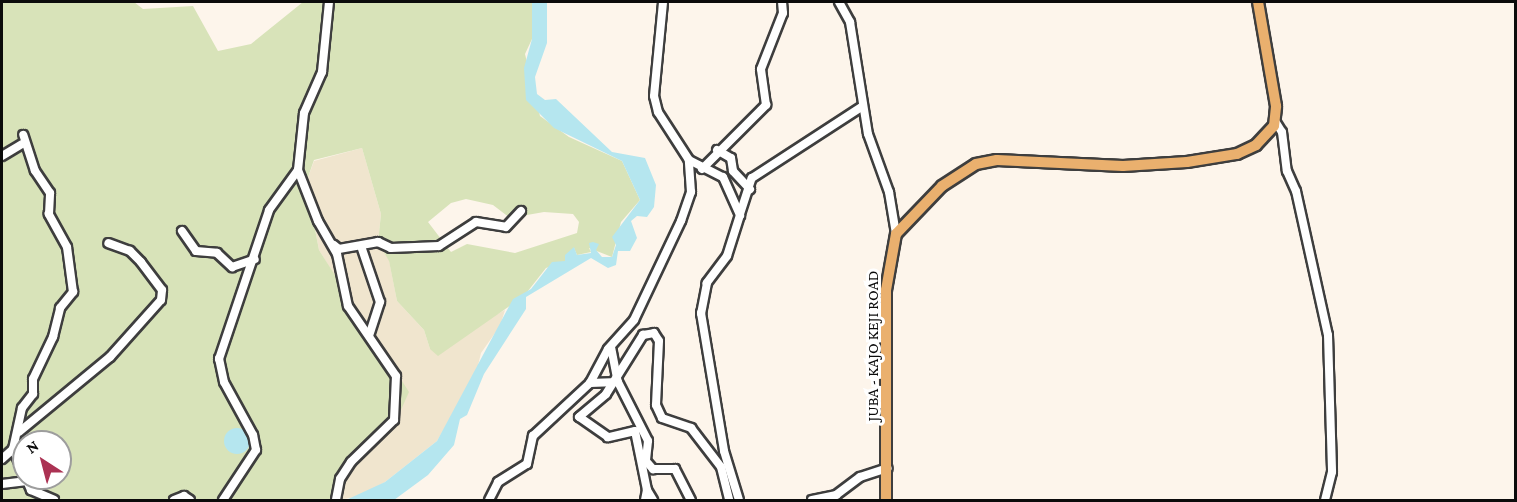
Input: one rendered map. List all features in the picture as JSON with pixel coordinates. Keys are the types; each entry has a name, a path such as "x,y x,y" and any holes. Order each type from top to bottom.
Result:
{"main road":[{"path":"896,234 959,171 976,164 997,160 1123,166 1213,159 1256,145 1275,121 1274,82 1258,2"},
{"name":"JUBA - KAJO KEJI ROAD","path":"886,501 888,468 885,290 896,234"}],"street":[{"path":"223,501 256,450 253,435 224,382 219,359 255,259 269,210 298,170 304,113 322,72 329,2"},
{"path":"663,2 654,96 658,112 689,160 702,169 723,177 740,214"},
{"path":"702,169 717,150 766,105 761,69 783,13 782,2"},
{"path":"839,2 850,22 863,106 889,192 896,234"},
{"path":"739,501 724,452 701,313 707,283 727,256 745,189 752,178 786,153 831,129 863,106"},
{"path":"1275,121 1282,132 1287,171 1296,191 1328,334 1332,472 1326,501"},
{"path":"2,156 23,140 50,193 49,214 67,247 73,292 60,308 53,337 33,379 33,394 22,408 19,430"},
{"path":"717,150 731,158 733,171 752,191 745,189"},
{"path":"489,501 498,482 527,464 538,431 590,383 611,347 634,320 681,221 691,192 689,160"},
{"path":"298,170 318,221 333,245 348,306 394,370 398,398 392,424 351,462 340,478 336,501"},
{"path":"288,186 304,183"},
{"path":"333,245 339,249 378,242 391,248 439,246 477,222 506,226 521,211"},
{"path":"182,231 196,251 217,253 232,267 255,259"},
{"path":"21,430 110,357 160,300 159,283 141,262 130,251 108,243"},
{"path":"361,246 380,302 370,333"},
{"path":"653,501 647,490 635,431 608,436 579,417 606,393 643,335 654,333 659,341 656,405 662,418 691,428 721,467 729,501"},
{"path":"611,347 618,382 648,441 646,461 653,470 675,469 691,501"},
{"path":"590,383 618,382"},
{"path":"812,501 836,495 860,477 888,468"},
{"path":"31,490 54,501"},
{"path":"645,501 647,490"},
{"path":"174,501 184,496 190,501"}],"shaded area":[{"path":"362,148 381,214 378,242 389,260 397,301 424,330 430,349 505,310 500,326 481,353 476,374 437,441 385,482 357,497 337,500 347,472 378,444 388,363 319,250 306,183 314,161"}],"green space":[{"path":"2,2 134,2 143,9 193,6 218,51 251,44 303,2 532,2 532,39 525,54 540,116 569,137 622,161 640,200 621,222 612,257 589,248 591,252 577,255 574,248 565,262 546,268 524,296 438,356 430,349 424,330 397,301 389,261 378,242 381,214 362,148 314,160 306,183 319,250 409,392 392,430 347,472 337,500 2,500","holes":["466,199 493,205 510,218 544,212 573,214 579,222 577,233 515,253 467,244 451,252 428,222 451,203"]}],"water":[{"path":"532,2 547,2 547,43 535,77 537,94 545,100 556,99 612,152 645,158 656,185 654,207 647,217 637,216 631,221 637,238 630,251 618,251 616,265 608,268 591,258 526,297 526,309 484,374 467,415 460,419 454,445 428,475 394,500 346,500 385,482 437,441 513,299 531,289 552,262 565,261 565,255 574,247 577,255 591,253 589,243 593,242 599,244 596,250 602,257 612,257 616,245 612,237 640,200 622,161 554,128 526,100 524,68 532,39"},
{"path":"237,428 246,432 250,441 246,450 237,454 228,450 224,441 228,432"}]}
